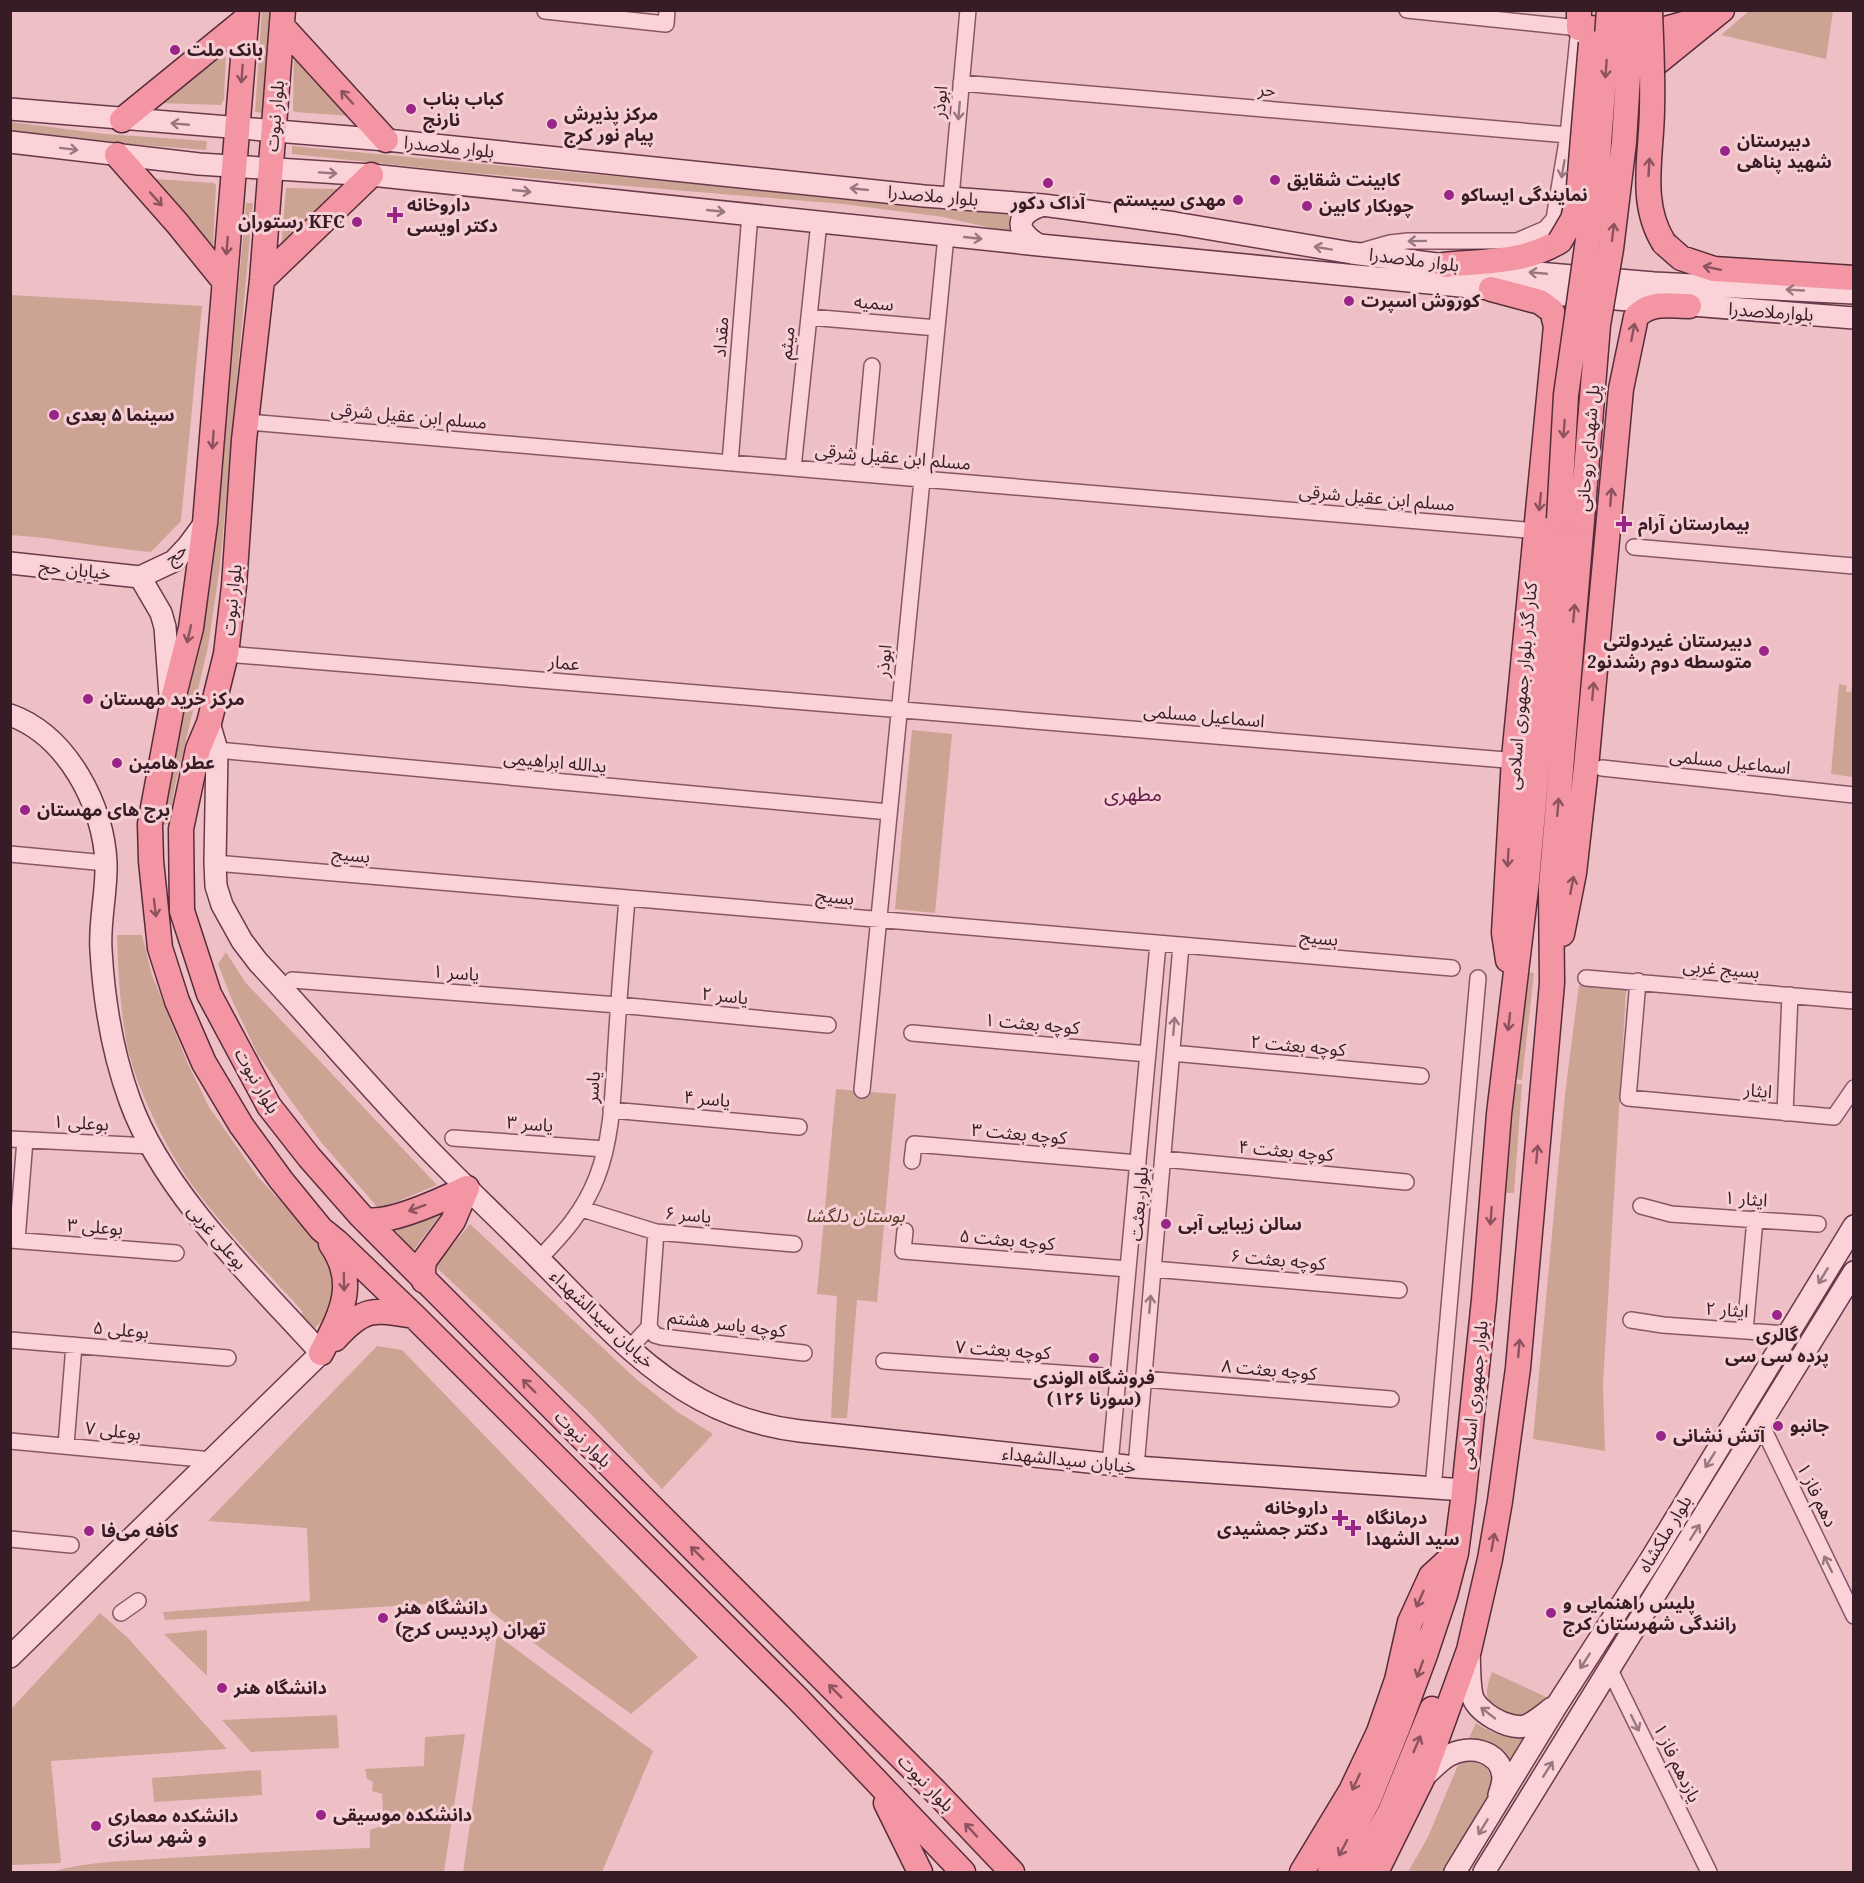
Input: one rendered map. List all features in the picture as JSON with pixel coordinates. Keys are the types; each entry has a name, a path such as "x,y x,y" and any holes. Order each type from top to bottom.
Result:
{"main road":[{"name":"پل شهدای روحانی","path":"1527,880 1553,597 1566,395 1596,183 1609,10"},
{"name":"پل شهدای روحانی","path":"1551,887 1599,325 1624,142 1632,10"},
{"path":"1650,10 1653,76 1648,200 1654,226 1664,243 1681,258 1714,269 1854,278"},
{"path":"1444,264 1531,255 1546,250 1560,241 1573,219 1578,198 1584,16 1665,29 1683,26 1719,13"},
{"path":"1568,135 1719,13"},
{"path":"122,120 247,15"},
{"name":"بلوار نبوت","path":"247,15 205,523 191,628 170,711 150,824 151,861 160,948 177,1001 204,1062 241,1125 281,1180 321,1229 414,1316 798,1700 963,1872"},
{"path":"283,18 386,140"},
{"name":"بلوار نبوت","path":"283,18 262,280 226,654 209,723 198,749 181,829 182,911 209,994 269,1106 309,1158 424,1281 936,1792 1012,1872"},
{"path":"10,109 122,120 239,118 261,124 275,121"},
{"name":"بلوار ملاصدرا","path":"275,121 386,140 924,196 1043,205 1174,223 1352,253 1444,264 1654,283 1854,293"},
{"name":"بلوار ملاصدرا","path":"10,142 234,166 371,175 946,236 1689,306"},
{"path":"117,155 224,281"},
{"path":"262,280 371,175"},
{"path":"231,196 240,184 248,180 257,182 265,188 268,196"},
{"path":"1039,245 1022,231 1021,223 1024,215 1030,209 1043,205"},
{"name":"کنار گذر بلوار جمهوری اسلامی","path":"1491,289 1540,302 1552,311 1556,326 1514,758 1504,933 1513,991"},
{"path":"1552,983 1574,873 1621,389 1636,317 1643,309 1656,305 1689,306"},
{"name":"بلوارملاصدرا","path":"1689,306 1854,318"},
{"path":"1552,381 1560,360 1567,355 1575,352 1600,352 1610,356 1618,364 1621,389"},
{"name":"حج","path":"140,577 174,561 205,523"},
{"name":"خیابان حج","path":"10,563 140,577"},
{"path":"140,577 161,613 165,627 170,711"},
{"name":"بوعلی غربی","path":"10,714 43,734 70,762 88,791 101,824 106,863 101,947 107,1011 116,1059 130,1103 150,1146 188,1202 321,1353"},
{"name":"خیابان سیدالشهداء","path":"209,723 217,750 216,886 222,906 242,941 258,962 417,1137 467,1188 629,1349 701,1400 750,1421 775,1428 1136,1467 1464,1490"},
{"path":"150,824 155,833 164,838 174,836 181,829"},
{"path":"151,861 155,852 161,847 178,851 181,860"},
{"name":"بلوار جمهوری اسلامی","path":"1330,1872 1369,1799 1398,1727 1445,1595 1456,1553 1484,1300 1499,1114 1527,880"},
{"name":"بلوار جمهوری اسلامی","path":"1376,1872 1423,1778 1469,1650 1500,1501 1518,1368 1552,983 1551,887"},
{"path":"366,1220 376,1222 387,1219 449,1197 467,1188"},
{"path":"424,1281 424,1261 453,1221 467,1188"},
{"name":"بلوار ملکشاه","path":"1455,1872 1557,1705 1651,1559 1854,1226"},
{"path":"321,1229 341,1258 345,1278 342,1312 321,1353"},
{"name":"بلوار ملکشاه","path":"1485,1872 1854,1272"},
{"path":"14,1649 212,1460 358,1316 373,1311 414,1316"},
{"path":"1474,1397 1494,1410 1513,1400"},
{"path":"1692,1491 1696,1505 1712,1505"},
{"path":"1302,1872 1351,1791 1379,1732 1397,1680 1410,1622 1431,1576 1456,1553"},
{"path":"1651,1559 1657,1554 1667,1554 1671,1556 1674,1565"},
{"path":"1356,1872 1390,1812 1487,1571"},
{"path":"714,1617 738,1595"},
{"path":"1469,1650 1472,1696 1479,1707 1493,1718 1508,1724 1525,1726 1557,1705"},
{"path":"1423,1778 1448,1756 1470,1750 1483,1750 1496,1760 1502,1773 1503,1780 1498,1802"},
{"path":"874,1779 920,1872"}],"street":[{"path":"545,11 666,24 667,10"},
{"name":"ابوذر","path":"951,197 968,10"},
{"path":"1352,253 1390,243 1517,241 1545,229 1554,219 1584,16 1407,10"},
{"name":"حر","path":"962,83 1568,135"},
{"name":"مقداد","path":"730,463 750,214"},
{"name":"میثم","path":"793,468 819,222"},
{"name":"ابوذر","path":"862,1090 946,236"},
{"name":"سمیه","path":"809,317 937,328"},
{"path":"862,474 872,366"},
{"name":"مسلم ابن عقیل شرقی","path":"247,422 1537,531"},
{"path":"1634,548 1854,566"},
{"name":"عمار","path":"226,654 899,710"},
{"name":"اسماعیل مسلمی","path":"899,710 1506,760"},
{"name":"یدالله ابراهیمی","path":"217,750 889,812"},
{"name":"اسماعیل مسلمی","path":"1602,768 1854,795"},
{"path":"10,854 106,863"},
{"name":"بسیج","path":"215,863 1452,968"},
{"name":"یاسر","path":"539,1259 569,1228 582,1209 597,1176 605,1149 611,1110 627,899"},
{"name":"بلوار بعثت","path":"1110,1464 1158,944"},
{"name":"بلوار بعثت","path":"1136,1467 1181,945"},
{"path":"1433,1489 1478,978"},
{"name":"بسیج غربی","path":"1586,978 1854,1001"},
{"name":"یاسر ۱","path":"292,980 618,1005"},
{"name":"ایثار","path":"1638,981 1628,1098 1834,1117 1854,1088"},
{"path":"1785,1113 1790,995"},
{"name":"یاسر ۲","path":"618,1005 828,1025"},
{"name":"کوچه بعثت ۱","path":"912,1033 1148,1054"},
{"name":"کوچه بعثت ۲","path":"1172,1053 1421,1076"},
{"path":"1143,1108 1167,1110"},
{"name":"یاسر ۴","path":"611,1110 799,1127"},
{"name":"یاسر ۳","path":"453,1138 605,1149"},
{"path":"14,1240 18,1139"},
{"name":"بوعلی ۱","path":"18,1139 150,1146"},
{"name":"کوچه بعثت ۳","path":"912,1161 914,1144 1138,1164"},
{"name":"کوچه بعثت ۴","path":"1162,1159 1406,1182"},
{"name":"ایثار ۱","path":"1641,1206 1671,1214 1818,1224"},
{"name":"یاسر ۶","path":"582,1209 656,1232 795,1244"},
{"path":"1133,1214 1158,1216"},
{"path":"1745,1331 1755,1219"},
{"name":"کوچه بعثت ۵","path":"905,1231 903,1251 1128,1269"},
{"path":"629,1349 649,1328 656,1232"},
{"name":"بوعلی ۳","path":"14,1240 176,1253"},
{"name":"کوچه بعثت ۶","path":"1153,1269 1399,1290"},
{"name":"ایثار ۲","path":"1631,1320 1663,1325 1787,1334"},
{"name":"کوچه یاسر هشتم","path":"649,1328 655,1335 662,1337 804,1353"},
{"path":"1123,1329 1148,1330"},
{"name":"بوعلی ۵","path":"10,1340 228,1358"},
{"path":"66,1445 75,1346"},
{"name":"کوچه بعثت ۷","path":"884,1361 1118,1377"},
{"name":"کوچه بعثت ۸","path":"1143,1379 1391,1399"},
{"name":"دهم فاز ۱","path":"1761,1424 1854,1617"},
{"path":"1114,1430 1127,1438 1138,1432"},
{"name":"بوعلی ۷","path":"10,1441 212,1460"},
{"path":"10,1539 71,1545"},
{"path":"121,1613 138,1601"},
{"name":"یازدهم فاز ۱","path":"1610,1670 1708,1872"}],"green space":[{"path":"262,11 270,11 264,113 255,112"},
{"path":"1749,11 1833,11 1826,59 1721,35"},
{"path":"226,54 224,99 221,105 158,103"},
{"path":"294,55 350,116 293,110"},
{"path":"11,122 105,134 207,141 206,150 104,142 11,131"},
{"path":"292,146 805,194 1014,208 1013,233 943,217 843,204 473,173 292,154"},
{"path":"155,179 216,185 213,250"},
{"path":"286,188 340,189 281,247"},
{"path":"246,203 253,203 220,566 208,647 175,786 169,823 165,825 161,823 187,697 201,645 213,566"},
{"path":"11,295 202,306 181,521 151,552 11,535"},
{"path":"1839,684 1847,686 1846,692 1851,692 1853,686 1853,777 1831,774"},
{"path":"912,730 952,734 935,913 895,909"},
{"path":"117,935 142,935 152,975 188,1064 209,1107 258,1177 334,1259 338,1282 328,1315 312,1331 297,1318 303,1312 224,1225 195,1189 156,1124 141,1089 126,1040"},
{"path":"226,952 245,982 437,1185 379,1209 321,1142 258,1055 218,964"},
{"path":"1525,972 1534,973 1522,1080 1514,1079"},
{"path":"1579,985 1626,990 1603,1384 1605,1451 1533,1439 1565,1094"},
{"path":"1513,1084 1522,1084 1514,1193 1504,1193"},
{"name":"بوستان دلگشا","path":"836,1089 896,1094 877,1302 857,1300 847,1418 831,1418 837,1296 817,1294"},
{"path":"443,1211 413,1251 394,1229"},
{"path":"470,1224 636,1379 676,1411 713,1434 662,1489 587,1410 435,1266"},
{"path":"377,1346 402,1350 698,1657 631,1714 476,1601 165,1620 163,1612 310,1601 307,1528 208,1521"},
{"path":"100,1613 128,1638 227,1749 51,1761 61,1863 11,1865 11,1709"},
{"path":"207,1630 207,1676 164,1634"},
{"path":"497,1635 653,1751 602,1872 463,1872"},
{"path":"1492,1672 1548,1698 1540,1710 1534,1714 1518,1717 1502,1712 1495,1708 1487,1695"},
{"path":"337,1715 339,1748 251,1752 222,1720"},
{"path":"1476,1723 1500,1734 1526,1736 1509,1763 1492,1746 1467,1742"},
{"path":"465,1734 444,1872 51,1872 65,1868 124,1861 370,1848 370,1830 384,1825 382,1794 372,1791 373,1782 367,1779 365,1769 424,1766 425,1737"},
{"path":"1464,1761 1478,1764 1489,1771 1492,1781 1486,1800 1442,1872 1408,1872 1428,1837 1458,1765"},
{"path":"261,1770 262,1795 154,1802 152,1778"}],"place":[{"name":"بانک ملت","path":"175,50"},
{"name":"کباب بناب نارنج","path":"411,109"},
{"name":"مرکز پذیرش پیام نور کرج","path":"552,124"},
{"name":"دبیرستان شهید پناهی","path":"1725,151"},
{"name":"کابینت شقایق","path":"1275,180"},
{"name":"آداک دکور","path":"1048,183"},
{"name":"نمایندگی ایساکو","path":"1449,195"},
{"name":"مهدی سیستم","path":"1238,200"},
{"name":"چوبکار کابین","path":"1307,206"},
{"name":"داروخانه دکتر اویسی","path":"395,215"},
{"name":"رستوران KFC","path":"357,222"},
{"name":"کوروش اسپرت","path":"1349,301"},
{"name":"سینما ۵ بعدی","path":"54,415"},
{"name":"بیمارستان آرام","path":"1624,524"},
{"name":"دبیرستان غیردولتی متوسطه دوم رشدنو2","path":"1764,651"},
{"name":"مرکز خرید مهستان","path":"88,699"},
{"name":"عطر هامین","path":"117,763"},
{"name":"برج های مهستان","path":"25,810"},
{"name":"سالن زیبایی آبی","path":"1166,1224"},
{"name":"گالری پرده سی سی","path":"1777,1315"},
{"name":"فروشگاه الوندی (سورنا ۱۲۶)","path":"1094,1358"},
{"name":"جانبو","path":"1778,1426"},
{"name":"آتش نشانی","path":"1661,1436"},
{"name":"داروخانه دکتر جمشیدی","path":"1340,1518"},
{"name":"درمانگاه سید الشهدا","path":"1353,1528"},
{"name":"کافه می‌فا","path":"89,1531"},
{"name":"پلیس راهنمایی و رانندگی شهرستان کرج","path":"1551,1613"},
{"name":"دانشگاه هنر تهران (پردیس کرج)","path":"383,1618"},
{"name":"دانشگاه هنر","path":"222,1688"},
{"name":"دانشکده موسیقی","path":"321,1815"},
{"name":"دانشکده معماری و شهر سازی","path":"96,1826"}],"district":[{"name":"مطهری","path":"1133,794"}]}
